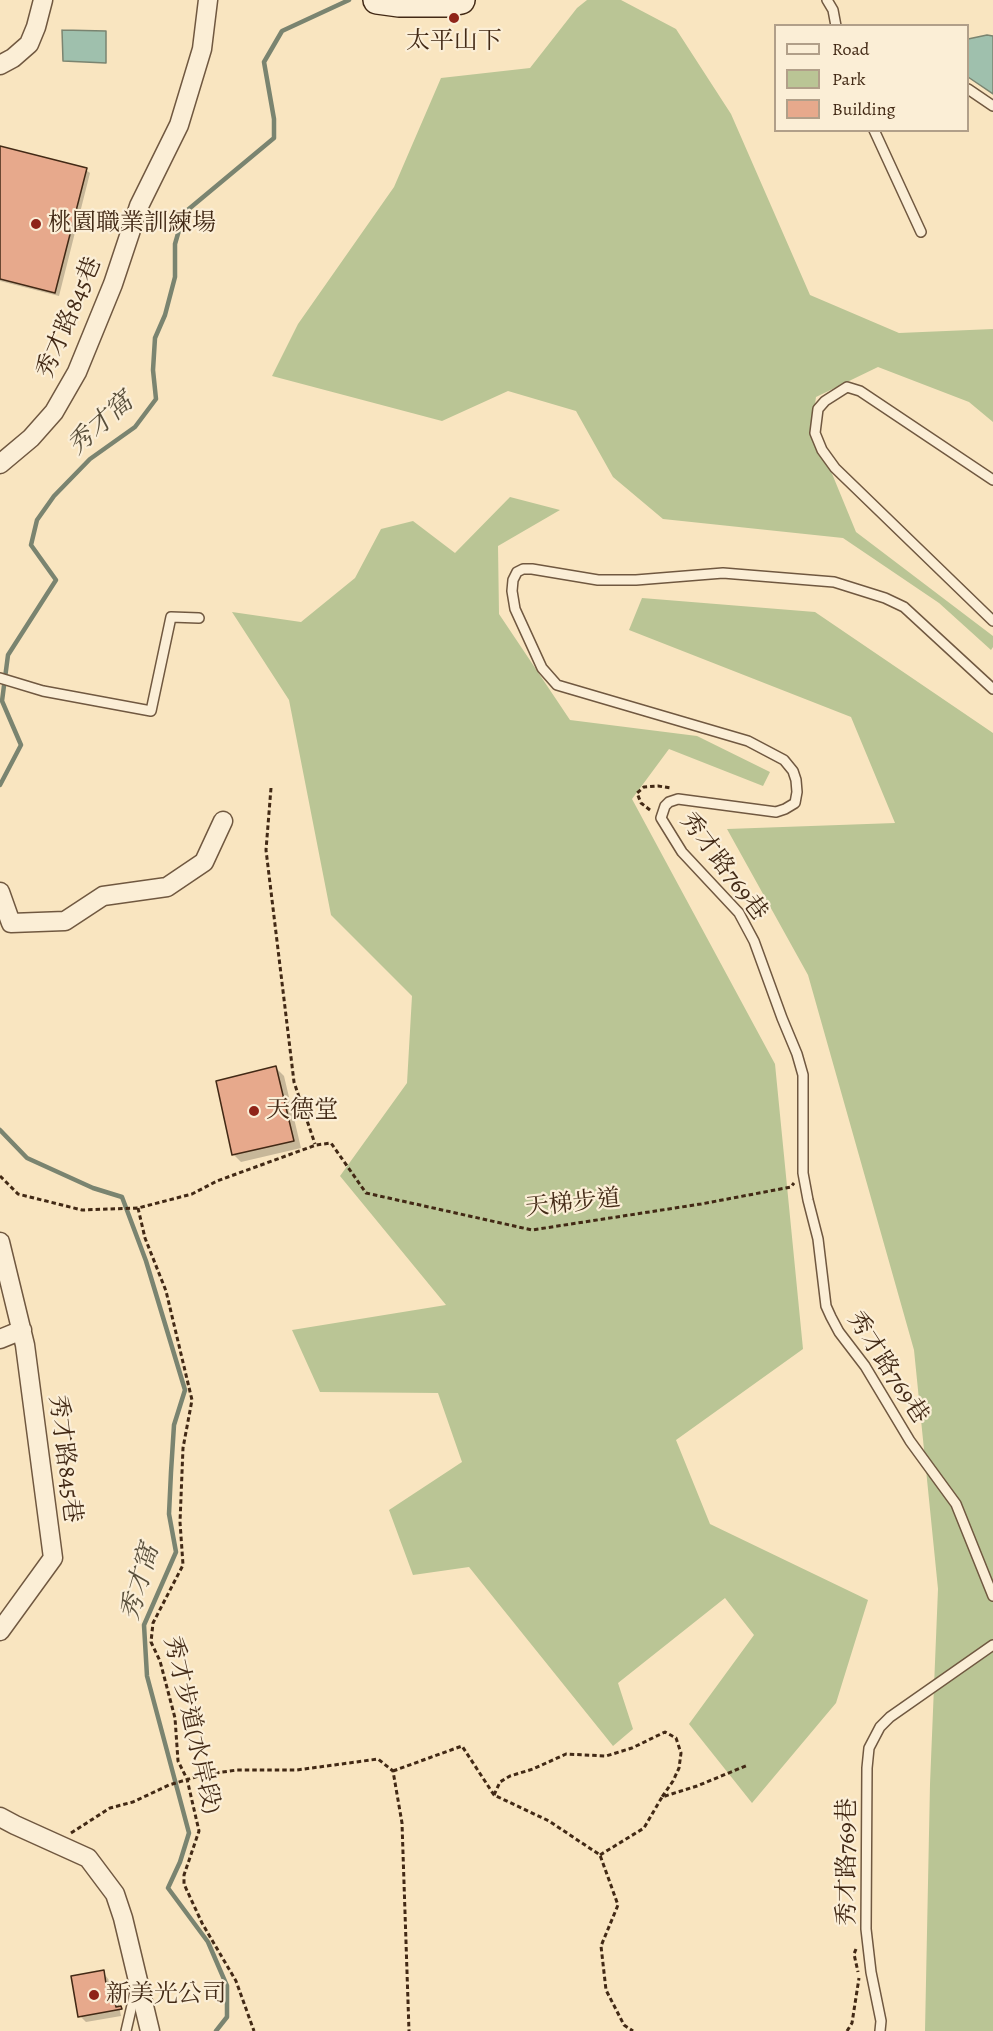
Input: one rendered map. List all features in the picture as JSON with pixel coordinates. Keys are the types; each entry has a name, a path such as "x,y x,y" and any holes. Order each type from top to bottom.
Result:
{"main road":[{"path":"377,0 399,3 446,3 461,0"}],"street":[{"path":"0,65 13,58 29,44 43,0"},
{"name":"秀才路845巷","path":"0,464 31,438 54,412 77,372 113,284 140,206 179,125 202,49 208,0"},
{"path":"0,892 11,923 65,921 103,896 167,887 204,862 223,821"},
{"name":"秀才路845巷","path":"0,1242 26,1345 53,1558 0,1631"},
{"path":"0,1339 22,1330"},
{"path":"0,1817 88,1858 115,1894 150,2031"}],"lane":[{"path":"827,0 833,10 836,24"},
{"path":"969,90 993,106"},
{"path":"875,132 921,232"},
{"path":"993,480 860,390 847,387 825,401 818,409 815,434 822,450 835,468 993,621"},
{"name":"秀才路769巷","path":"993,689 904,607 885,598 834,582 723,573 636,580 598,580 532,569 517,572 513,580 515,609 542,668 557,685 748,741 784,760 793,771 797,792 795,803 785,810 776,812 678,799 665,806 661,818 682,852 739,913 754,942 803,1075 805,1126 803,1173 807,1200 818,1239 826,1306 839,1332 865,1366 910,1441 956,1504 993,1596"},
{"path":"0,678 43,691 151,711 171,617 199,618"},
{"name":"秀才路769巷","path":"880,2031 881,2021 871,1972 866,1929 867,1768 871,1741 890,1717 993,1645"},
{"path":"126,2031 138,1980"}],"path":[{"path":"0,1176 18,1194 82,1210 138,1208 192,1194 217,1181 316,1145 294,1082 266,850 271,788"},
{"name":"天梯步道","path":"316,1145 331,1143 366,1193 531,1230 701,1204 791,1187 803,1173"},
{"name":"秀才步道(水岸段)","path":"138,1208 145,1238 165,1291 192,1400 183,1448 180,1522 183,1565 153,1623 151,1642 160,1661 175,1718 178,1761 187,1779 199,1831 184,1875 184,1884 202,1923 236,1981 254,2031"},
{"path":"494,1795 500,1782 510,1776 533,1769 566,1754 606,1756 632,1748 665,1732 676,1738 681,1753 679,1768 644,1828 600,1855"},
{"path":"393,1771 462,1746 494,1795 549,1821 600,1855 618,1905 601,1946 606,1990 624,2025 633,2031"},
{"path":"54,1843 110,1808 133,1802 169,1785 202,1774 237,1770 297,1770 378,1759 393,1771 402,1823 409,2031"},
{"path":"662,1797 697,1786 748,1765"},
{"path":"847,2031 852,2023 859,1980 854,1954 866,1929"}],"green space":[{"path":"587,0 621,0 676,29 731,114 810,295 899,333 993,329 993,422 969,402 878,367 816,397 812,425 856,532 993,636 991,650 939,603 843,538 663,519 613,477 576,411 508,391 442,421 272,376 298,324 394,187 441,78 530,68 577,8"},
{"path":"510,497 560,510 498,546 499,614 570,720 697,736 770,772 763,786 669,749 632,799 775,1064 803,1349 676,1440 710,1524 868,1600 836,1703 752,1803 689,1724 754,1635 725,1598 618,1683 633,1729 613,1746 469,1567 413,1575 389,1510 462,1462 438,1393 320,1392 292,1330 446,1305 340,1176 407,1083 412,996 331,915 289,700 232,612 301,622 355,578 381,529 413,521 455,553"},
{"path":"642,598 815,612 993,733 993,2031 925,2031 930,1784 938,1589 914,1350 808,975 727,829 895,823 851,717 629,630"}],"shaded area":[{"path":"62,30 106,31 106,63 63,61"},
{"path":"993,36 993,94 969,78 969,39"}],"building":[{"name":"桃園職業訓練場","path":"0,146 87,168 55,293 0,279"},
{"name":"天德堂","path":"276,1066 294,1141 232,1155 216,1081"},
{"name":"新美光公司","path":"104,1970 106,1984 111,1983 116,2007 121,2006 122,2009 78,2017 71,1976"}],"waterway":[{"name":"秀才窩","path":"0,785 21,745 2,701 8,655 56,580 31,545 37,520 54,496 90,459 135,427 156,399 153,370 155,338 165,315 175,277 175,244 184,213 274,138 274,119 264,62 282,31 349,0"},
{"name":"秀才窩","path":"0,1130 27,1158 93,1188 122,1197 146,1261 185,1390 174,1425 171,1472 169,1514 176,1552 144,1625 147,1676 189,1833 180,1862 168,1888 208,1942 227,1986 227,2017 216,2031"}],"place":[{"name":"太平山下","path":"454,18"},
{"name":"桃園職業訓練場","path":"36,224"},
{"name":"天德堂","path":"254,1111"},
{"name":"新美光公司","path":"94,1995"}]}
